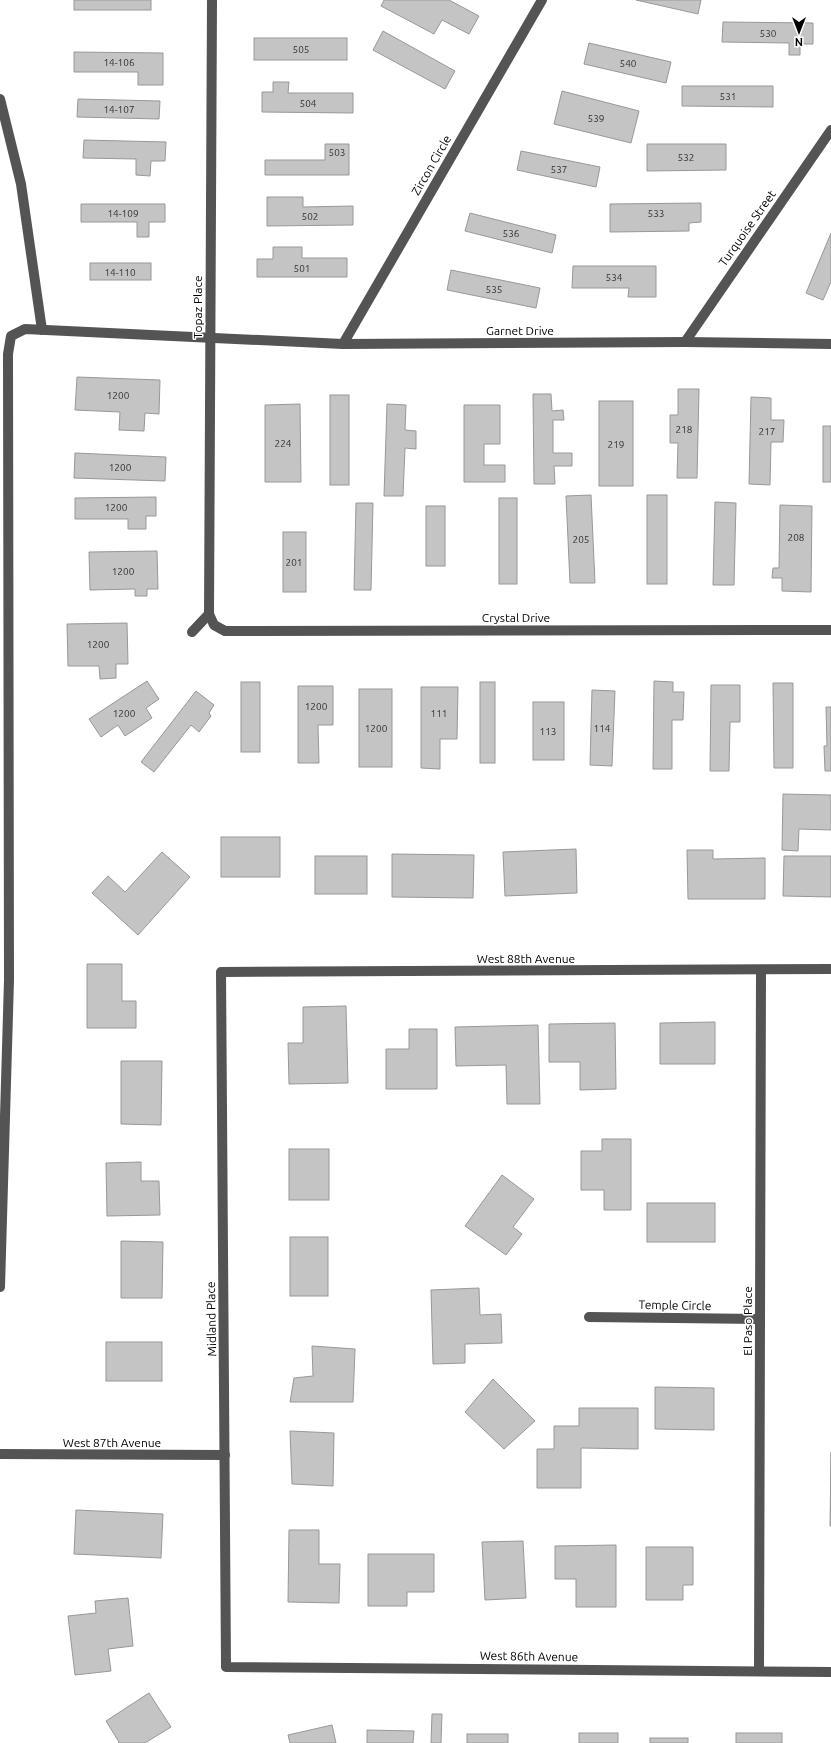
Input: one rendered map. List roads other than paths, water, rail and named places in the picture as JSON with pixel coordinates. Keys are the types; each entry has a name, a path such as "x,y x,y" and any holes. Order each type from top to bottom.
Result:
{"street":[{"name":"Topaz Place","path":"209,614 212,0"},
{"name":"Zircon Circle","path":"343,344 542,0"},
{"path":"0,99 21,184 42,330"},
{"name":"Turquoise Street","path":"685,342 831,130"},
{"name":"Garnet Drive","path":"4,516 8,354 11,336 25,329 343,344 685,342 831,344"},
{"path":"0,1288 4,980 4,516"},
{"path":"192,632 209,614"},
{"name":"Crystal Drive","path":"209,614 214,625 225,631 831,630"},
{"name":"El Paso Place","path":"759,1671 761,970"},
{"name":"West 88th Avenue","path":"221,972 831,970"},
{"name":"Midland Place","path":"221,972 226,1666"},
{"name":"Temple Circle","path":"589,1317 760,1319"},
{"name":"West 87th Avenue","path":"0,1454 225,1455"},
{"name":"West 86th Avenue","path":"226,1666 831,1672"}]}
